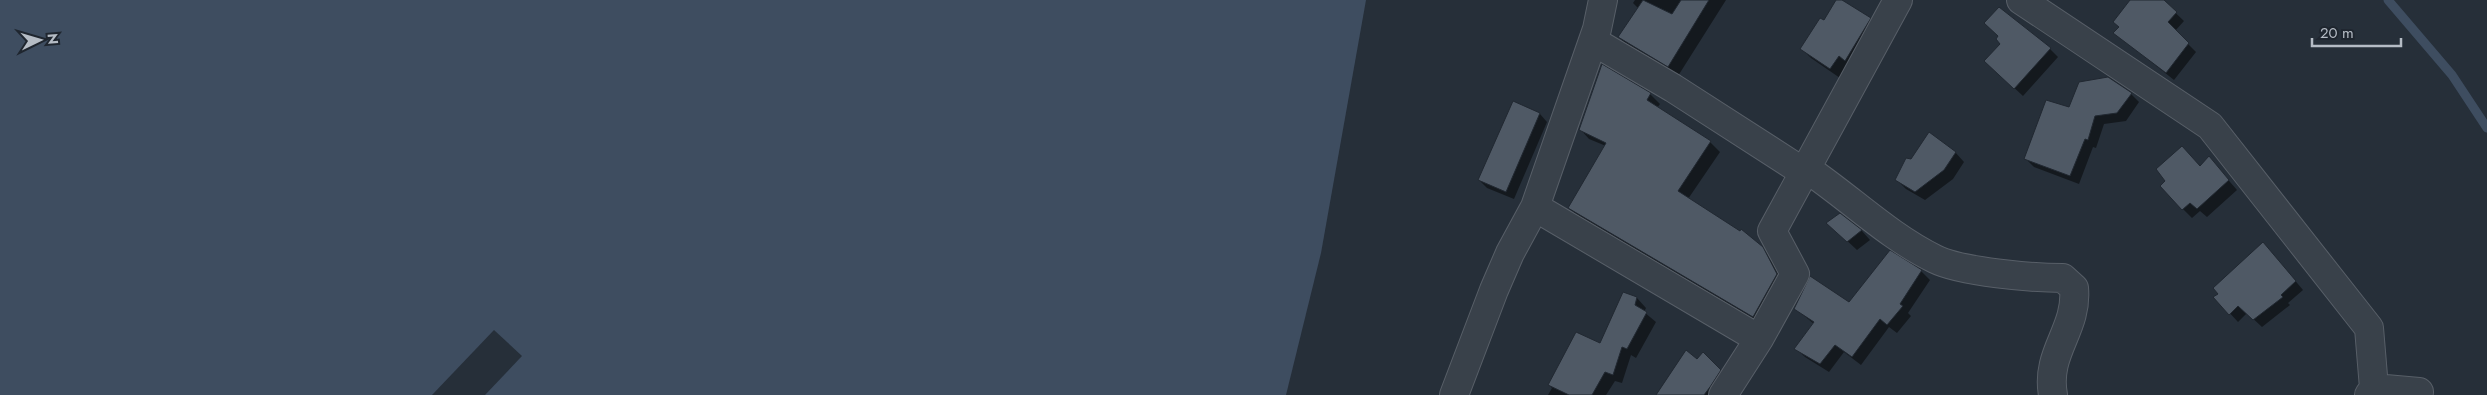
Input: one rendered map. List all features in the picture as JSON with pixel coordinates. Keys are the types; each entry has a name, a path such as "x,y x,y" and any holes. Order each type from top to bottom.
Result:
{"street":[{"path":"1454,395 1494,290 1510,253 1535,207 1593,42 1603,0"},
{"path":"1723,395 1759,339 1795,274 1772,231 1898,0"},
{"path":"2021,0 2210,126 2369,328 2372,391 2419,392"},
{"path":"1593,42 1673,88 1806,171 1912,245 1936,259 1950,264 2036,278 2063,278 2074,288 2076,304 2060,342 2050,379 2053,395"},
{"path":"1535,207 1759,339"}],"water":[{"path":"0,0 1366,0 1321,253 1286,395 0,395"}],"pier":[{"path":"494,330 522,356 485,395 432,395"}],"building":[{"path":"1643,0 1672,14 1681,0 1709,0 1668,67 1618,37"},
{"path":"1836,0 1842,0 1871,18 1845,61 1839,56 1830,69 1800,49 1820,18 1824,20"},
{"path":"2130,0 2164,0 2177,12 2168,22 2189,43 2166,73 2113,33 2119,27 2113,22"},
{"path":"1999,7 2051,48 2014,89 1984,61 2000,44 1996,39 1998,36 1984,23"},
{"path":"1602,64 1651,93 1647,100 1711,141 1678,191 1740,231 1741,229 1763,247 1777,274 1753,317 1568,208 1606,143 1579,130"},
{"path":"2108,77 2132,93 2117,113 2095,116 2088,140 2085,139 2070,176 2024,159 2046,100 2069,107 2079,82"},
{"path":"1513,101 1540,113 1506,192 1478,180"},
{"path":"1929,132 1956,152 1944,170 1915,192 1895,180 1906,158 1911,159"},
{"path":"2182,146 2200,166 2209,156 2229,180 2197,209 2190,203 2182,210 2160,186 2165,181 2156,169"},
{"path":"1840,213 1862,230 1847,242 1826,223"},
{"path":"2263,242 2296,281 2281,295 2283,297 2253,320 2238,306 2229,315 2213,297 2218,294 2213,288"},
{"path":"1890,250 1922,270 1900,304 1903,306 1887,325 1880,319 1852,357 1835,345 1820,364 1794,349 1814,322 1794,309 1810,276 1849,302"},
{"path":"1623,292 1637,297 1635,305 1647,312 1627,349 1622,347 1613,375 1605,372 1592,395 1569,395 1548,385 1576,332 1600,343"},
{"path":"1686,350 1697,359 1703,352 1721,370 1710,387 1704,395 1656,395"}],"waterway":[{"path":"2388,0 2452,75 2487,128"}]}
